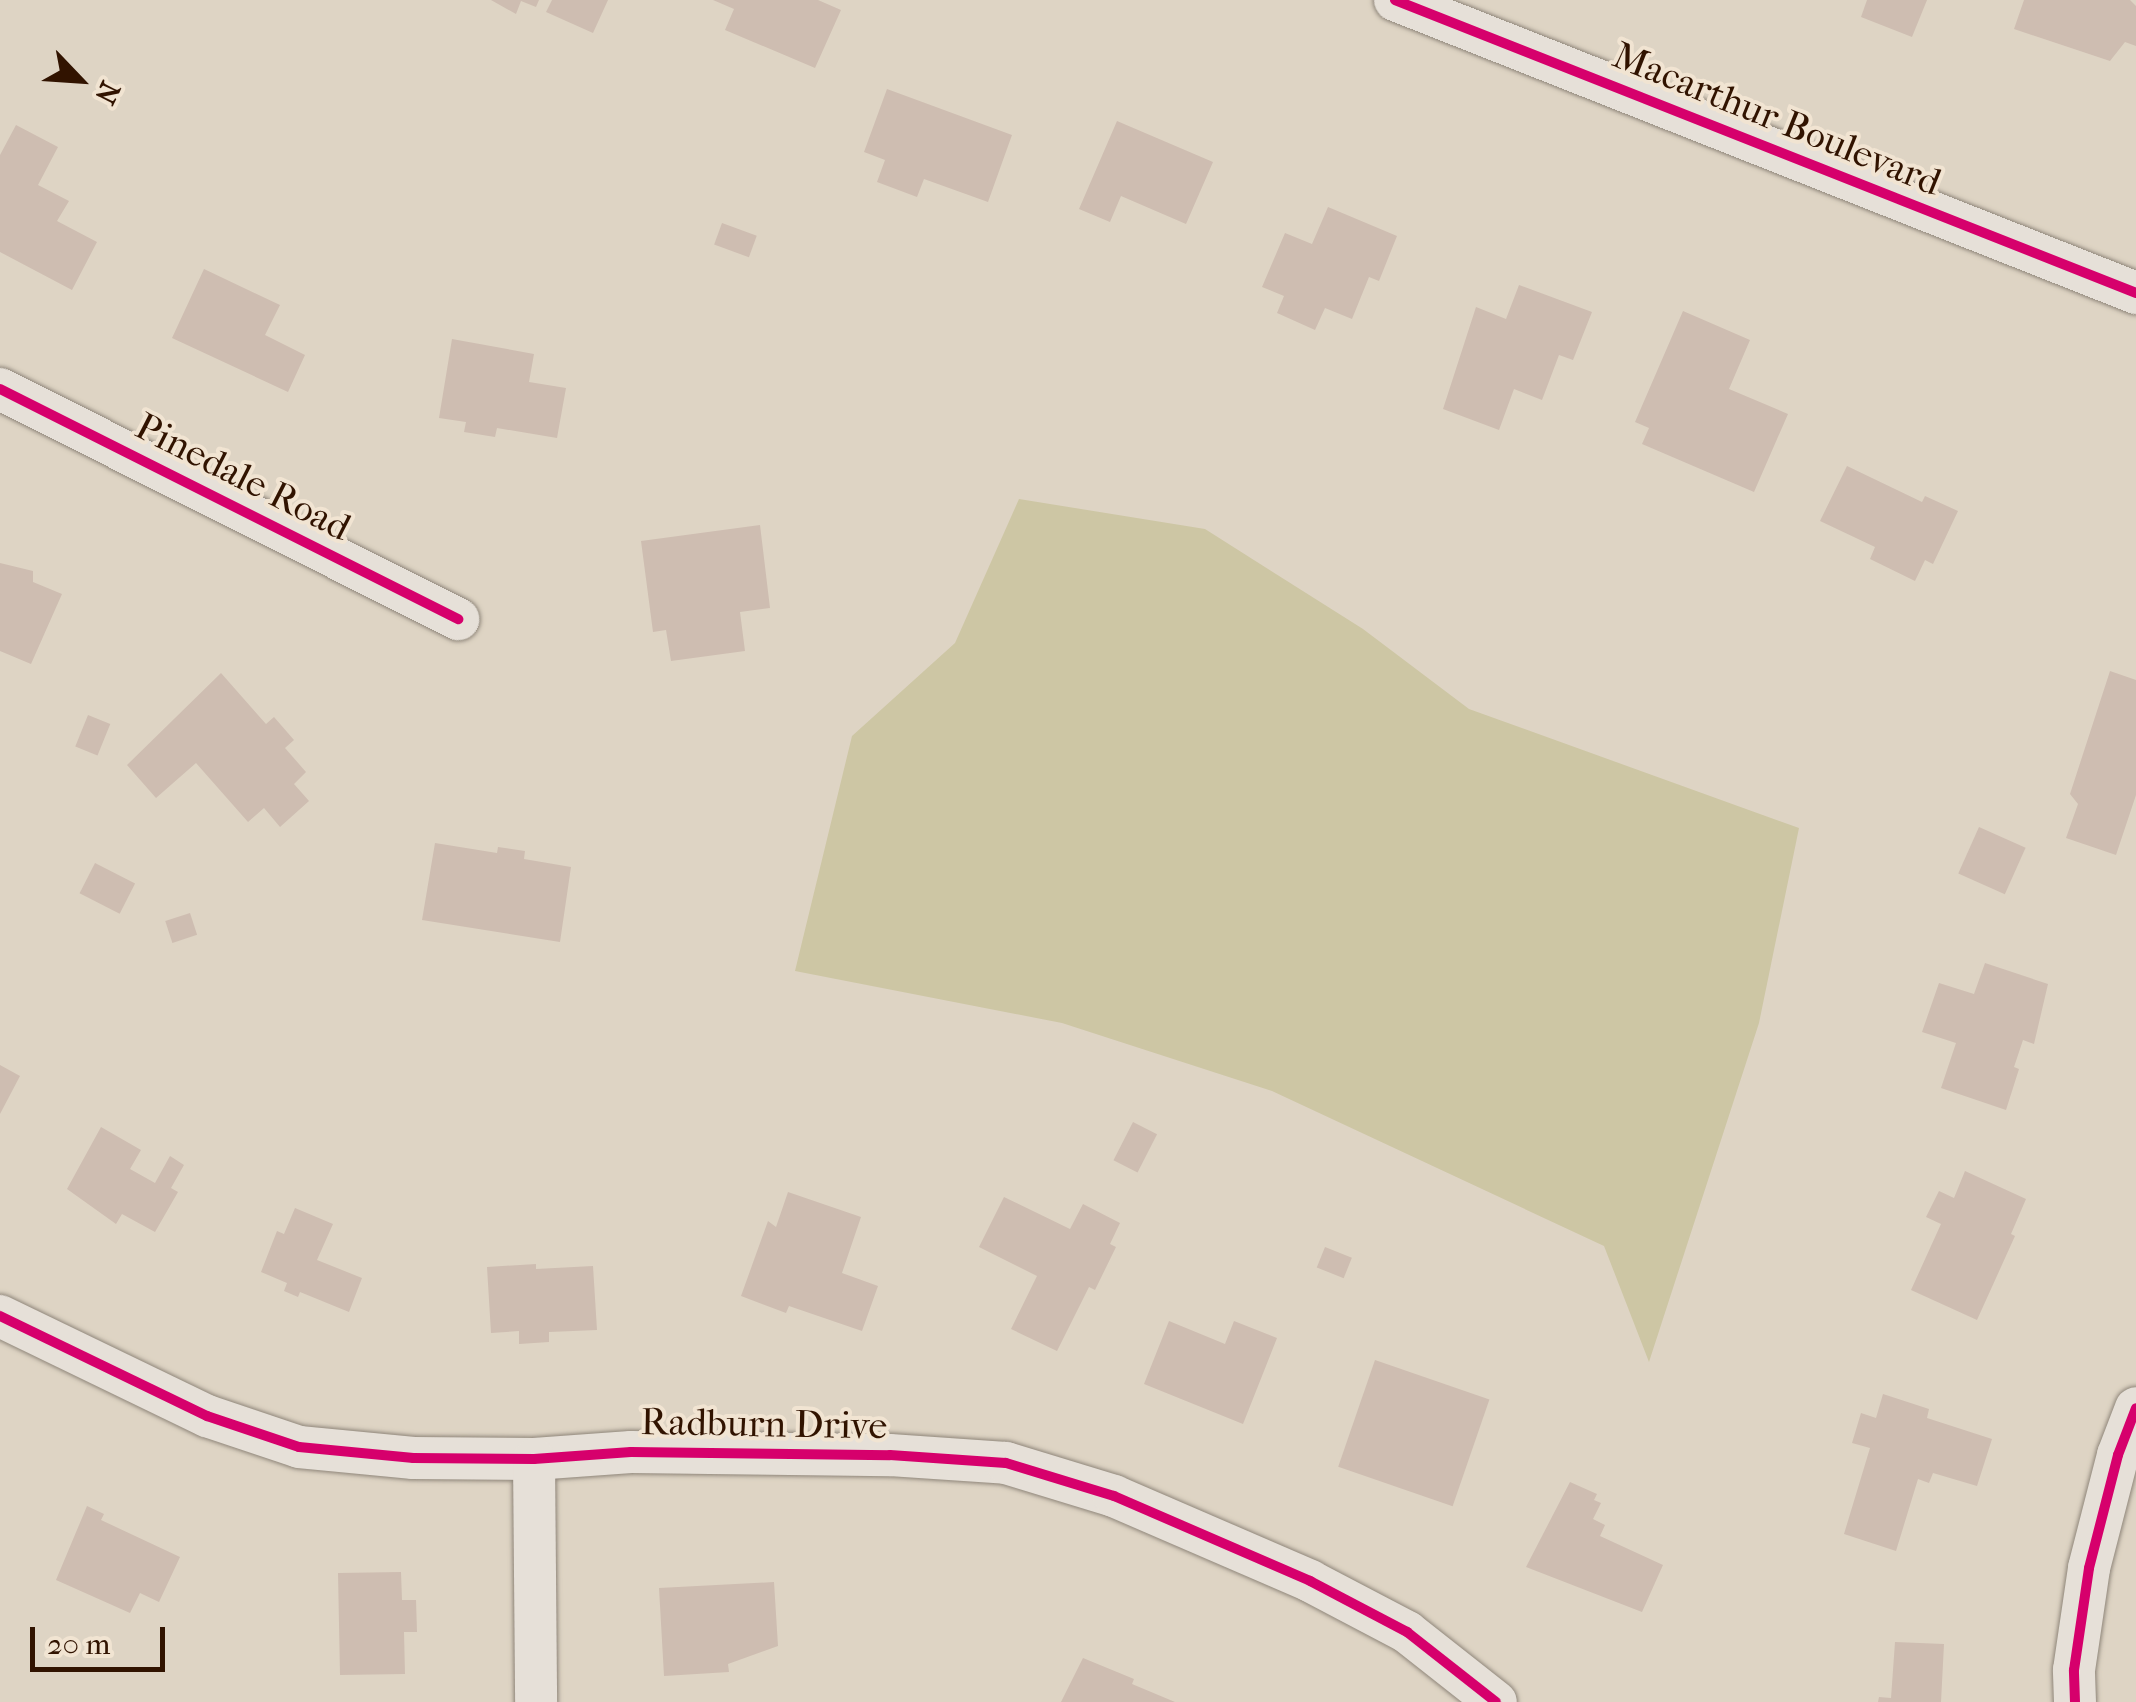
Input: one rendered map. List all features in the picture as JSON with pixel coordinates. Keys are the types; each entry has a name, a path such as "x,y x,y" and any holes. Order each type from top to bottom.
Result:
{"street":[{"name":"Macarthur Boulevard","path":"1395,0 2136,293"},
{"name":"Pinedale Road","path":"0,389 458,619"},
{"name":"Radburn Drive","path":"0,1316 206,1416 300,1447 412,1458 534,1458 631,1452 870,1454 1006,1463 1114,1496 1310,1581 1406,1632 1496,1702"},
{"path":"2075,1702 2074,1670 2089,1568 2127,1458 2136,1408"},
{"path":"534,1458 536,1702"}],"shaded area":[{"path":"1019,499 1205,529 1363,629 1469,709 1799,828 1759,1023 1649,1362 1604,1246 1272,1091 1062,1023 795,971 852,736 955,643"}],"building":[{"path":"491,0 539,0 536,7 521,1 516,14"},
{"path":"552,0 608,0 593,33 546,12"},
{"path":"713,0 818,0 841,10 815,68 725,30 734,9"},
{"path":"1867,0 1927,0 1912,37 1861,17"},
{"path":"2024,0 2130,0 2136,6 2136,46 2125,42 2110,61 2014,29"},
{"path":"887,89 1012,135 988,202 924,179 917,197 877,182 885,160 864,152"},
{"path":"1117,121 1213,162 1186,224 1121,196 1110,222 1079,209"},
{"path":"16,125 58,147 38,185 69,201 57,221 97,242 72,290 0,252 0,155"},
{"path":"1328,207 1397,236 1379,281 1369,277 1352,319 1325,308 1315,330 1277,313 1284,296 1262,287 1285,233 1312,244"},
{"path":"722,223 757,236 749,257 714,245"},
{"path":"204,269 280,305 265,335 305,355 288,392 172,338"},
{"path":"1519,285 1592,312 1573,360 1559,355 1542,400 1514,389 1499,430 1443,409 1476,307 1506,319"},
{"path":"1683,311 1750,340 1729,389 1788,414 1754,492 1642,444 1649,428 1635,422"},
{"path":"452,339 534,354 529,382 566,388 557,438 497,428 495,437 464,432 466,422 439,418"},
{"path":"1847,466 1922,502 1925,496 1958,511 1933,564 1925,560 1915,581 1870,559 1875,547 1820,521"},
{"path":"760,525 770,608 740,612 745,651 671,661 666,630 653,632 641,541"},
{"path":"0,563 33,571 33,582 62,594 31,664 0,651"},
{"path":"2110,671 2136,680 2136,795 2116,855 2066,838 2078,804 2070,794"},
{"path":"221,673 266,724 274,717 294,740 285,748 306,772 294,784 309,801 280,827 264,808 248,822 196,763 156,798 127,765"},
{"path":"88,715 110,724 98,756 75,747"},
{"path":"1979,827 2026,848 2005,894 1958,874"},
{"path":"435,843 497,853 498,847 525,851 524,859 571,867 560,942 422,920"},
{"path":"95,863 135,883 120,914 80,893"},
{"path":"190,913 197,935 172,943 165,921"},
{"path":"1985,963 2048,984 2034,1044 2023,1040 2014,1067 2019,1069 2006,1110 1941,1088 1956,1043 1922,1032 1939,983 1974,994"},
{"path":"0,1065 20,1076 0,1114"},
{"path":"1133,1122 1157,1134 1138,1173 1113,1160"},
{"path":"101,1127 141,1150 130,1169 155,1183 170,1156 184,1165 171,1188 178,1192 155,1232 122,1214 116,1224 67,1189"},
{"path":"1965,1171 2026,1199 2011,1234 2015,1236 1977,1320 1911,1290 1941,1224 1926,1217 1939,1191 1954,1198"},
{"path":"788,1192 861,1217 842,1273 878,1286 862,1331 789,1306 786,1313 741,1296 768,1221 776,1227"},
{"path":"1004,1197 1070,1229 1083,1204 1120,1223 1110,1244 1116,1247 1095,1290 1089,1287 1057,1351 1011,1329 1037,1276 979,1247"},
{"path":"295,1208 333,1224 317,1260 362,1278 349,1312 300,1292 298,1297 284,1291 287,1283 261,1272 277,1231 284,1234"},
{"path":"1325,1247 1352,1258 1344,1278 1317,1267"},
{"path":"536,1264 536,1269 593,1266 597,1330 549,1332 549,1342 519,1344 519,1331 491,1333 487,1267"},
{"path":"1169,1321 1225,1344 1234,1321 1277,1338 1243,1424 1144,1384"},
{"path":"1375,1360 1489,1399 1453,1506 1338,1467"},
{"path":"1883,1394 1929,1409 1927,1418 1992,1439 1977,1486 1933,1473 1929,1483 1918,1479 1896,1551 1844,1534 1870,1448 1852,1443 1861,1413 1876,1418"},
{"path":"1570,1482 1597,1494 1594,1500 1601,1503 1593,1519 1605,1525 1600,1536 1663,1565 1642,1612 1526,1567"},
{"path":"87,1506 104,1514 101,1520 180,1557 159,1602 140,1593 130,1613 56,1580"},
{"path":"401,1572 402,1600 416,1600 417,1632 404,1632 405,1674 340,1675 338,1573"},
{"path":"774,1582 778,1646 728,1664 729,1672 664,1676 659,1588"},
{"path":"1895,1642 1944,1644 1941,1702 1878,1702 1879,1697 1891,1698"},
{"path":"1083,1658 1134,1679 1132,1684 1175,1702 1061,1702"}],"cycle path":[{"path":"1395,0 2136,293"},
{"path":"0,389 458,619"},
{"path":"0,1316 207,1416 299,1447 413,1458 534,1459 631,1452 890,1455 1006,1463 1114,1496 1310,1581 1407,1632 1496,1702"},
{"path":"2075,1702 2074,1670 2089,1568 2118,1455 2136,1408"}]}
